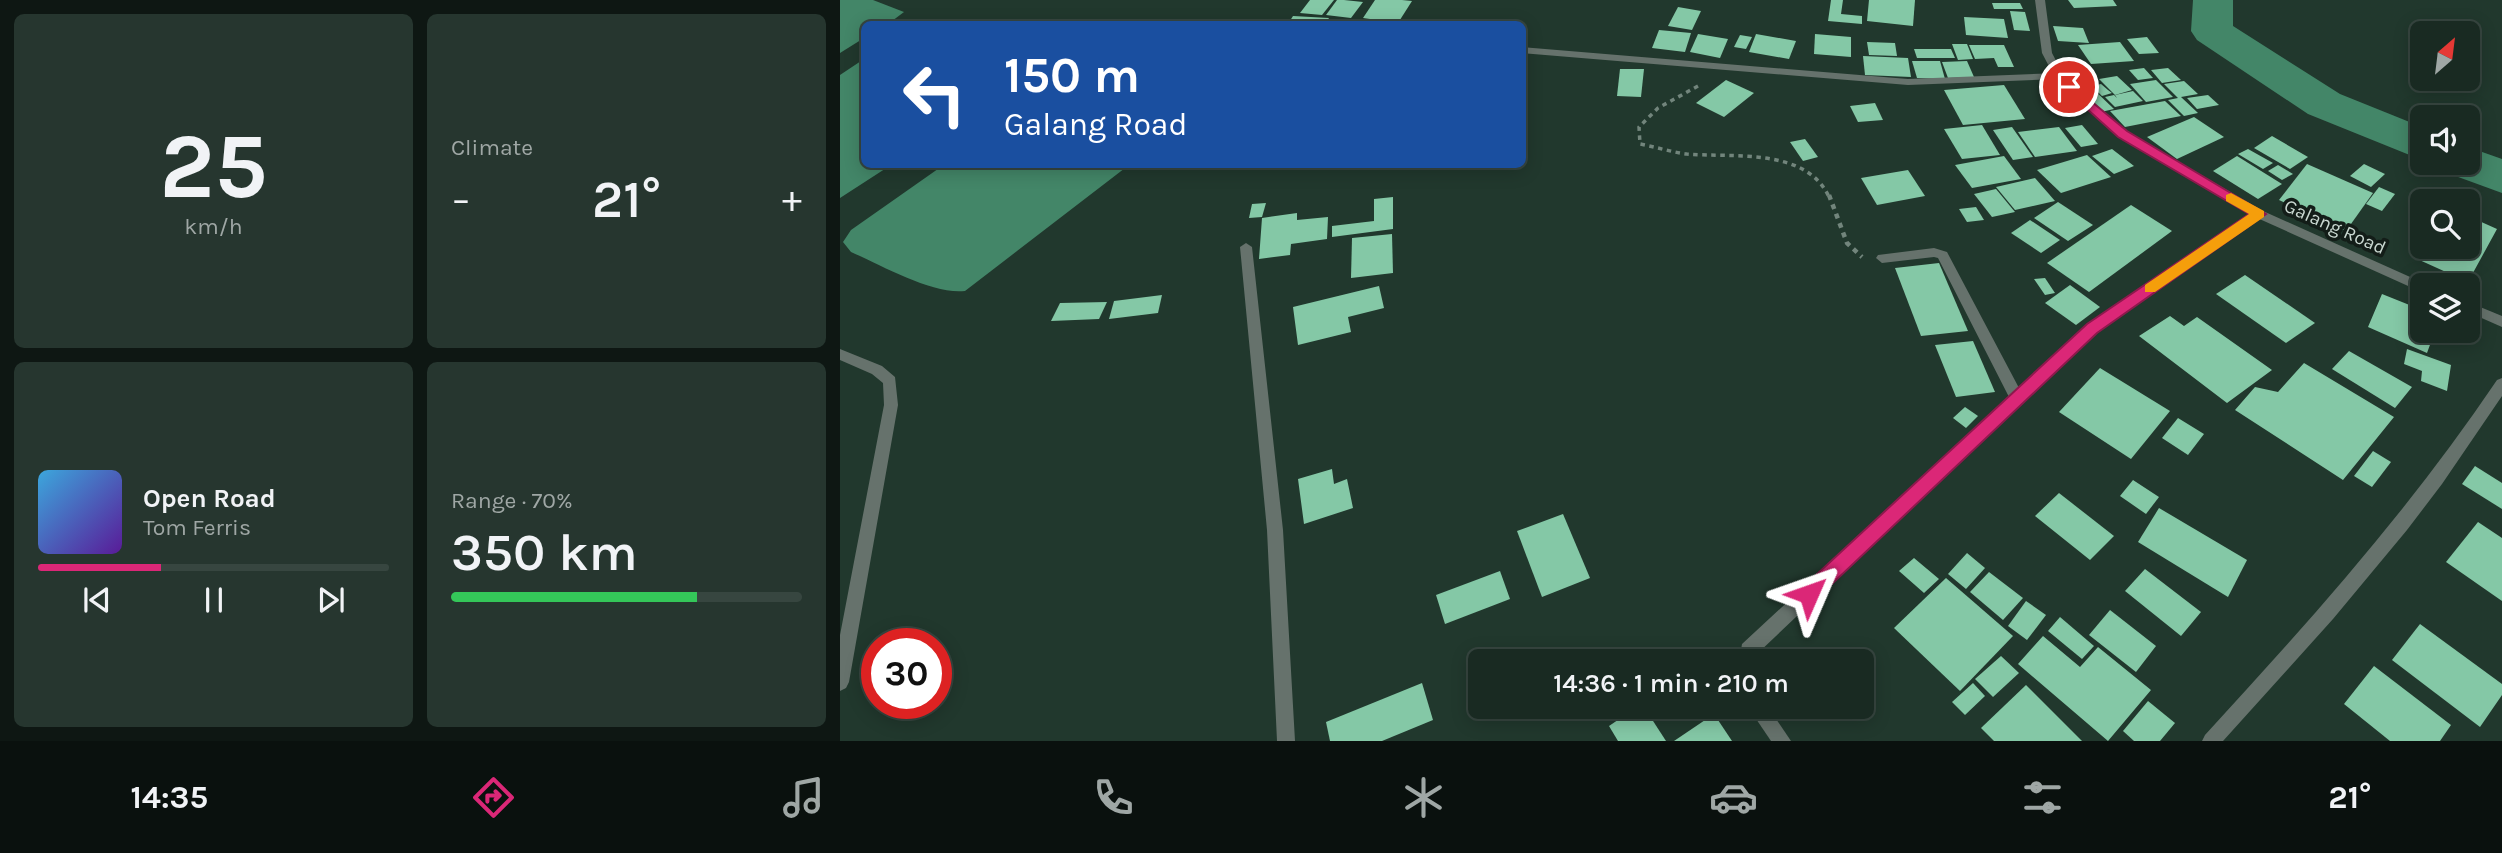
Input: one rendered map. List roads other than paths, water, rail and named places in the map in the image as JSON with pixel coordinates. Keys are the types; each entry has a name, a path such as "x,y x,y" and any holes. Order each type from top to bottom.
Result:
{"street":[{"name":"Galang Road","path":"2040,0 2047,53 2059,76 2123,134 2259,214 2410,282"},
{"path":"1526,50 1908,82 2059,76"},
{"path":"1749,649 2092,328 2259,214"},
{"path":"1246,247 1275,530 1286,741"},
{"path":"1882,258 1934,251 1943,255 2017,398"},
{"path":"2480,312 2502,322"},
{"path":"840,354 877,370 890,381 891,405 840,682"},
{"path":"2211,741 2329,612 2458,454 2502,384"},
{"path":"1766,719 1782,741"}],"waterway":[{"path":"2213,0 2212,31 2324,104 2410,140"},
{"path":"2480,168 2502,177"}]}
